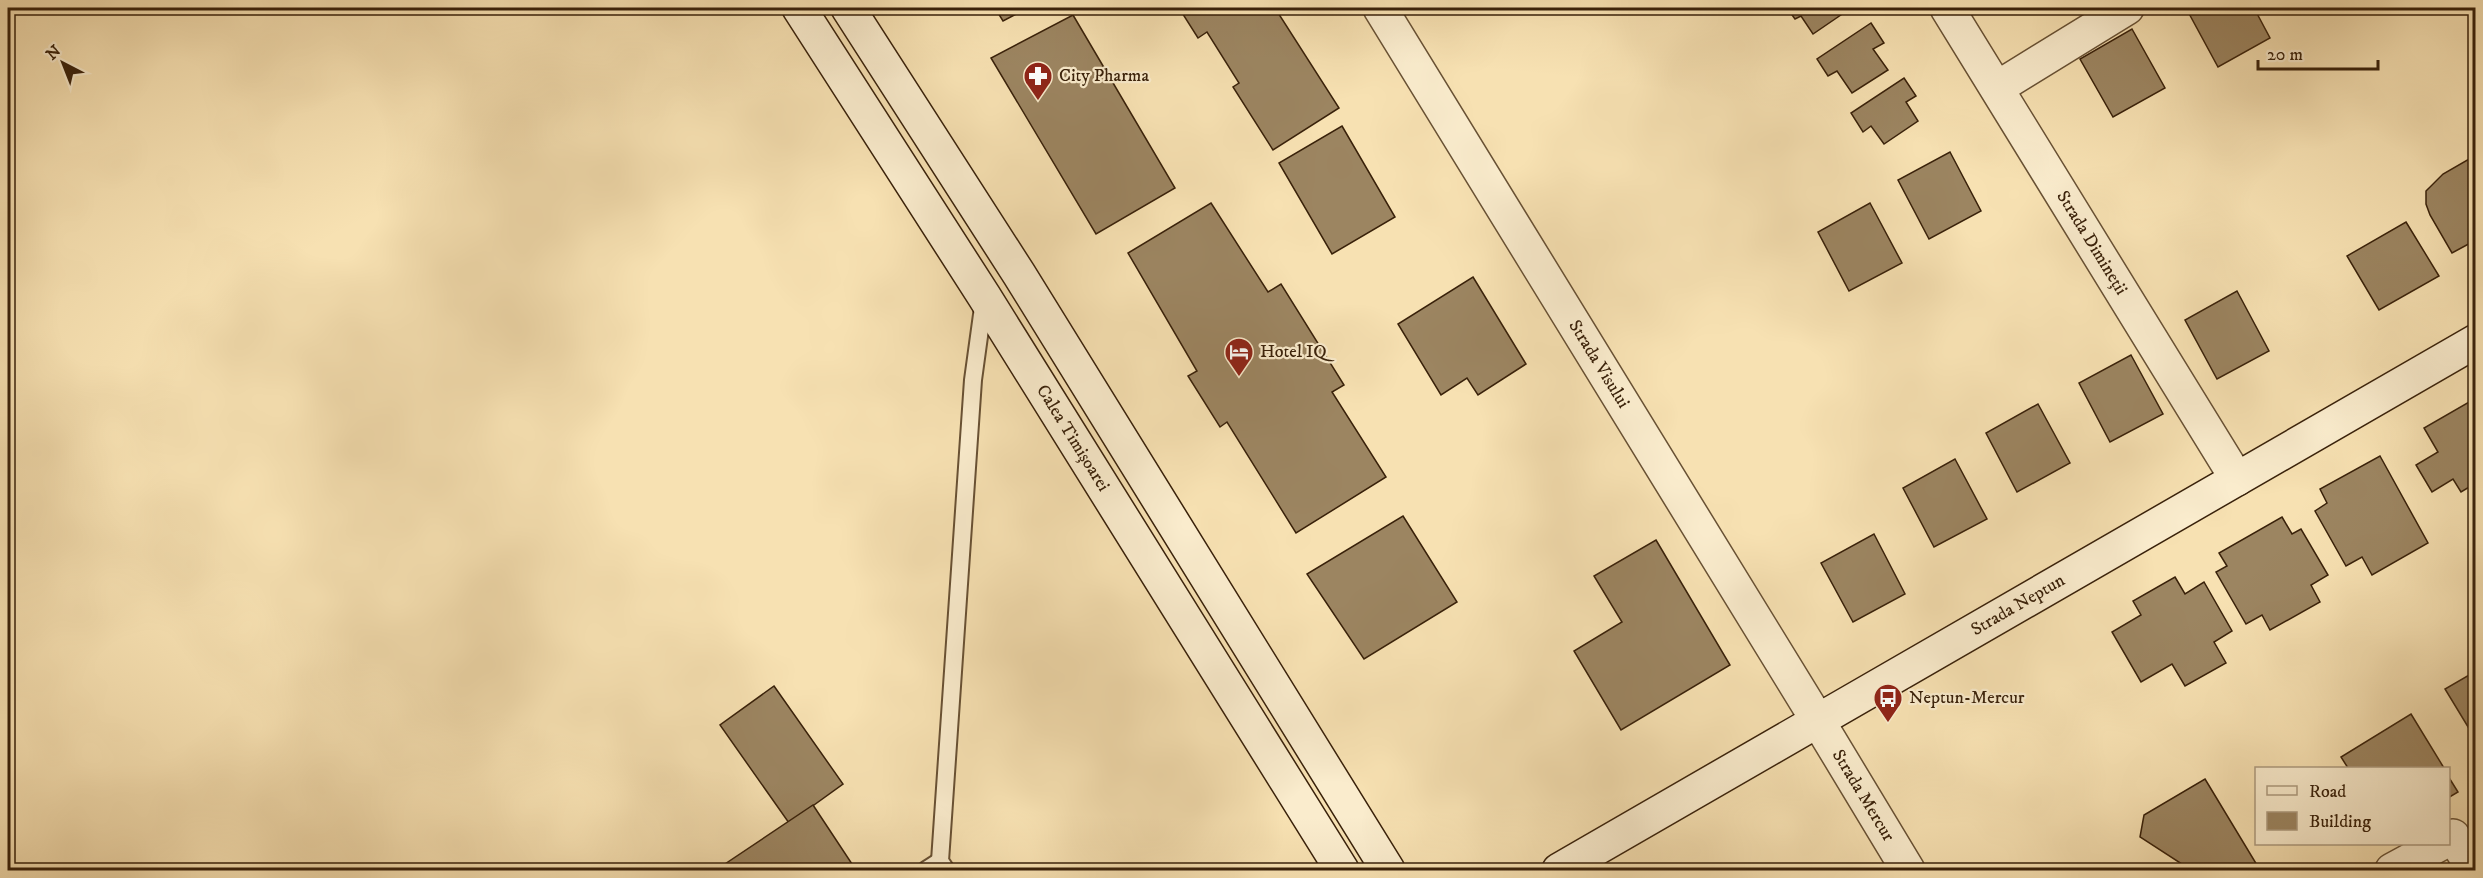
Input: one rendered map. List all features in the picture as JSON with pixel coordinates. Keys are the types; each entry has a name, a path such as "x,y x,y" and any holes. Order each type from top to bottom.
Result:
{"street":[{"name":"Calea Timișoarei","path":"799,8 984,296 1342,870"},
{"path":"848,8 1019,274 1388,870"},
{"name":"Strada Visului","path":"1380,8 1818,721"},
{"name":"Strada Dimineții","path":"1947,8 2237,479"},
{"path":"1997,88 2127,8"},
{"name":"Strada Neptun","path":"1559,870 2475,341"},
{"name":"Strada Mercur","path":"1818,721 1908,870"},
{"path":"2454,835 2474,870"},
{"path":"2392,870 2436,845"}],"lane":[{"path":"937,867 973,380 984,296"}],"building":[{"path":"995,8 1028,8 1003,21"},
{"path":"1179,8 1275,8 1339,108 1273,150 1233,87 1239,83 1207,32 1198,38"},
{"path":"1787,8 1851,8 1813,34 1801,16 1795,19"},
{"path":"2186,8 2254,8 2270,38 2218,67"},
{"path":"1073,15 1175,188 1096,234 991,58"},
{"path":"1871,23 1884,43 1873,49 1888,70 1852,93 1837,71 1828,76 1817,59"},
{"path":"2132,29 2165,88 2113,117 2080,59"},
{"path":"1904,78 1916,96 1906,102 1918,121 1884,144 1871,126 1863,132 1851,113"},
{"path":"1342,126 1395,217 1332,254 1279,163"},
{"path":"1950,152 1981,211 1929,239 1898,180"},
{"path":"2476,155 2476,240 2452,253 2430,215 2426,204 2426,191 2443,174"},
{"path":"1211,203 1268,292 1281,284 1344,385 1332,392 1386,477 1296,533 1227,422 1220,427 1188,376 1197,371 1128,253"},
{"path":"1870,203 1902,263 1849,291 1818,232"},
{"path":"2406,222 2439,276 2379,310 2347,256"},
{"path":"1473,277 1526,364 1478,395 1467,378 1441,395 1398,324"},
{"path":"2237,291 2269,351 2217,379 2185,320"},
{"path":"2131,355 2163,414 2110,442 2079,383"},
{"path":"2476,398 2476,483 2461,492 2453,479 2432,492 2416,465 2438,452 2424,428"},
{"path":"2038,404 2070,463 2017,492 1986,433"},
{"path":"2380,456 2428,543 2372,575 2362,557 2346,566 2315,511 2327,503 2320,489"},
{"path":"1955,459 1987,519 1934,547 1903,488"},
{"path":"1403,516 1457,602 1364,659 1307,574"},
{"path":"2282,517 2292,534 2301,529 2328,575 2311,585 2320,602 2270,630 2262,615 2246,624 2216,572 2227,566 2219,553"},
{"path":"1874,534 1905,594 1853,622 1821,563"},
{"path":"1656,540 1730,665 1621,730 1574,651 1622,622 1594,576"},
{"path":"2175,577 2185,594 2204,582 2232,631 2214,642 2226,663 2185,686 2172,664 2141,682 2112,632 2141,615 2133,601"},
{"path":"2476,671 2476,740 2445,689"},
{"path":"774,686 843,784 789,823 720,725"},
{"path":"2411,714 2443,767 2347,767 2341,757"},
{"path":"2205,779 2260,870 2191,870 2140,837 2144,815"},
{"path":"2450,779 2458,792 2450,797"},
{"path":"813,805 854,867 848,870 716,870"}],"place":[{"name":"City Pharma","path":"1038,102"},
{"name":"Hotel IQ","path":"1239,378"},
{"name":"Neptun-Mercur","path":"1888,724"}]}
